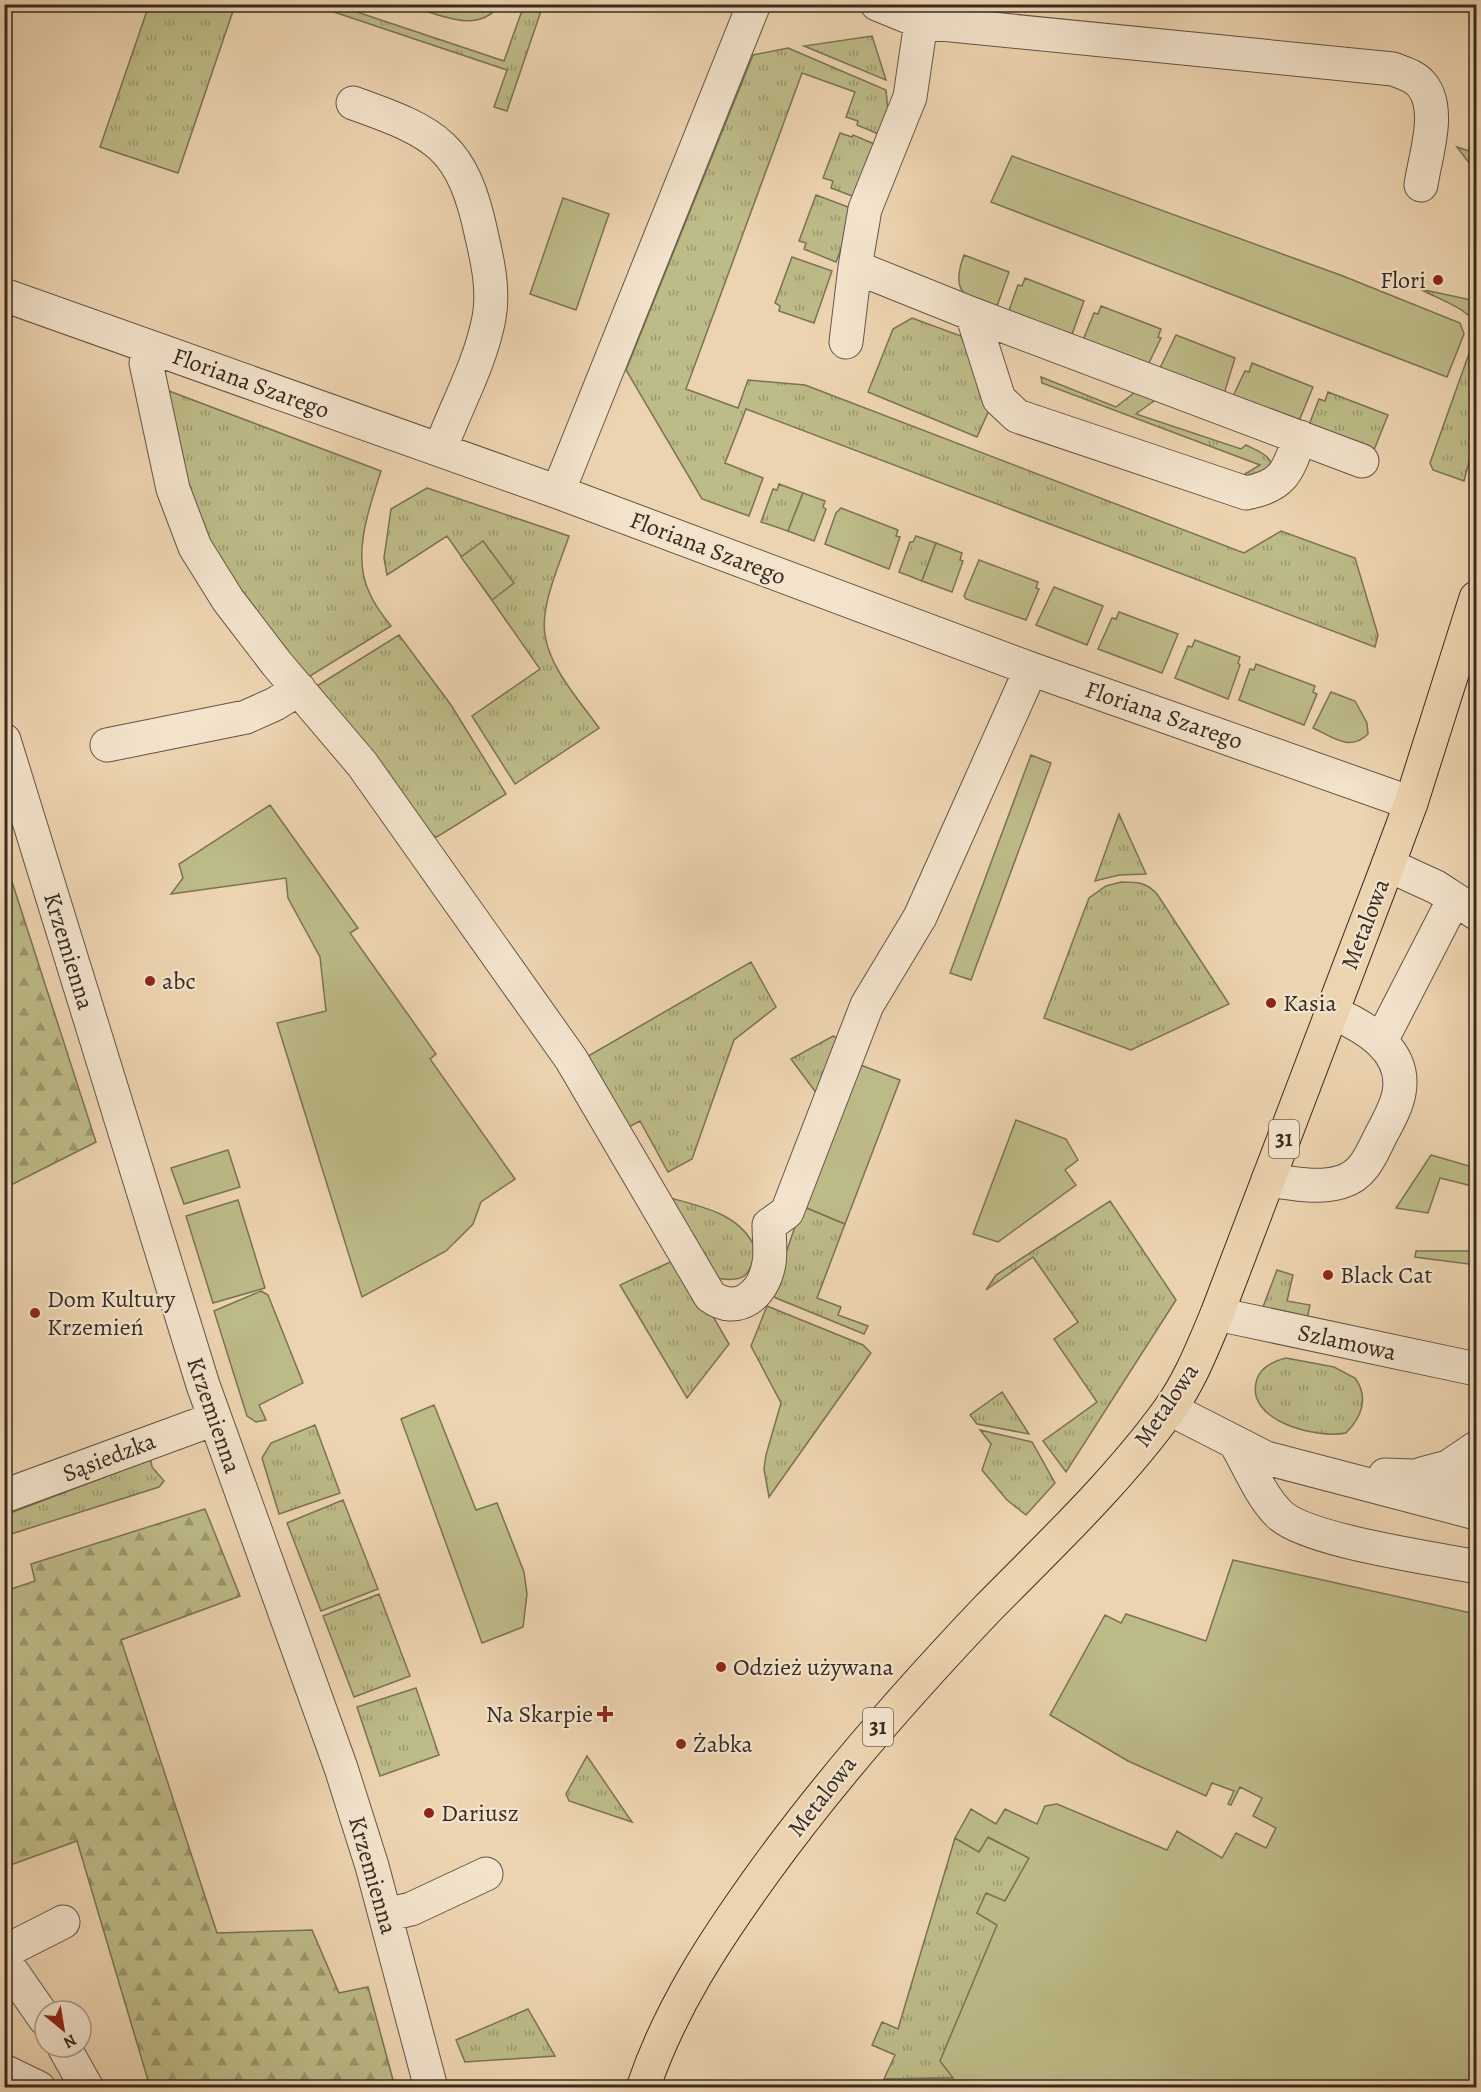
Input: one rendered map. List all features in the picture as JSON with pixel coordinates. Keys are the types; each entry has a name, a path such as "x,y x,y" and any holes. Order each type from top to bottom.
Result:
{"main road":[{"name":"Metalowa","path":"643,2088 667,2026 700,1965 833,1780 884,1720 1126,1462 1170,1408 1201,1352 1217,1314 1388,865 1411,803 1476,598"}],"street":[{"path":"558,492 754,4"},
{"path":"877,4 921,22 1393,69 1411,76 1421,84 1431,106 1421,185"},
{"path":"846,342 855,267 866,209 910,97 921,22"},
{"path":"353,103 425,133 444,149 465,176 475,202 490,282 488,319 469,383 440,450"},
{"path":"855,267 972,314 1362,461"},
{"name":"Floriana Szarego","path":"4,295 558,492 1031,669 1411,803"},
{"path":"972,314 999,399 1017,416 1246,493 1264,489 1282,478 1290,466 1300,437"},
{"path":"150,347 146,363 173,489 195,547 228,600 362,764 571,1059 704,1287 720,1304 732,1305 747,1301 761,1286 769,1263 769,1225 787,1212 867,1005 920,917 1031,669"},
{"path":"107,745 246,717 275,704 299,689"},
{"name":"Krzemienna","path":"6,747 214,1419 341,1768 385,1916 431,2088"},
{"path":"1381,1041 1465,906 1388,865"},
{"path":"1268,1180 1327,1185 1342,1182 1358,1173 1365,1166 1400,1090 1397,1066 1381,1041 1371,1032 1332,1012"},
{"name":"Szlamowa","path":"1217,1314 1476,1369"},
{"path":"1170,1408 1266,1458 1476,1513"},
{"name":"Sąsiedzka","path":"4,1496 214,1419"},
{"path":"1236,1444 1278,1513 1304,1530 1476,1567"},
{"path":"1426,1476 1448,1467 1476,1448"},
{"path":"1426,1476 1476,1470"},
{"path":"1320,1472 1426,1476 1476,1484"},
{"path":"385,1916 411,1909 486,1874"},
{"path":"4,1952 63,1923"},
{"path":"4,1960 13,1992 33,2009"},
{"path":"71,2059 87,2088"},
{"path":"4,2071 39,2088"}],"green space":[{"path":"149,5 235,5 178,173 100,147"},
{"path":"323,5 336,5 504,61 524,5 543,5 507,111 494,107 507,70 322,8"},
{"path":"407,5 499,5 490,14 468,21 443,17"},
{"path":"872,36 886,80 804,46"},
{"path":"788,48 886,90 888,111 883,136 857,125 858,121 846,117 855,92 802,73 686,389 738,408 748,380 805,385 1244,553 1281,531 1355,558 1378,635 1375,647 746,409 725,463 763,478 749,516 702,499 626,370 753,55"},
{"path":"1476,107 1476,172 1457,147 1469,151"},
{"path":"840,133 852,137 853,135 879,146 860,199 831,188 833,181 823,178"},
{"path":"1012,156 1343,276 1460,323 1464,334 1447,377 991,202"},
{"path":"816,195 856,210 836,262 804,249 806,243 799,241"},
{"path":"563,198 609,214 576,310 530,294"},
{"path":"964,255 1009,272 996,309 976,301 963,291 959,277"},
{"path":"792,257 832,271 814,323 779,311 780,306 775,303"},
{"path":"1025,278 1084,301 1071,337 1008,313 1018,285 1022,286"},
{"path":"1420,289 1476,301 1476,328 1468,315 1461,310"},
{"path":"1101,306 1161,329 1158,337 1161,338 1148,365 1083,340 1094,313 1098,314"},
{"path":"912,318 961,336 990,408 977,437 868,392 893,329"},
{"path":"1476,334 1476,435 1464,481 1433,470 1430,463"},
{"path":"1176,335 1235,358 1224,394 1160,368"},
{"path":"1252,363 1313,387 1299,421 1233,396 1245,371 1249,372"},
{"path":"1041,377 1116,407 1139,389 1162,395 1136,414 1241,449 1246,445 1269,459 1271,468 1269,474 1235,480 1260,465 1042,383"},
{"path":"161,388 381,471 367,516 362,564 372,598 391,626 302,681 221,568 199,526"},
{"path":"1328,392 1388,415 1374,450 1309,425 1319,399 1325,401"},
{"path":"779,484 803,493 788,531 761,522 773,489 777,490"},
{"path":"427,488 569,536 548,598 545,611 545,635 559,672 599,728 515,784 472,716 540,669 447,536 387,575 384,558 391,509"},
{"path":"803,493 825,501 823,507 826,509 814,541 788,531"},
{"path":"841,508 898,530 896,536 900,537 889,569 825,544 836,513"},
{"path":"916,536 936,543 922,581 899,572 910,542 913,542"},
{"path":"483,541 514,583 492,600 461,557"},
{"path":"936,543 962,553 960,560 963,561 952,592 922,581"},
{"path":"979,560 1038,582 1036,588 1039,589 1026,620 966,599 964,596"},
{"path":"1054,587 1103,606 1087,645 1036,625"},
{"path":"1119,612 1178,634 1162,673 1098,649 1112,618 1116,619"},
{"path":"399,635 451,705 506,794 437,837 428,834 312,689"},
{"path":"1195,640 1240,657 1238,663 1240,665 1228,699 1175,678 1188,646 1192,647"},
{"path":"1256,664 1315,686 1313,692 1317,694 1304,725 1239,700 1250,669 1254,670"},
{"path":"1331,692 1355,701 1367,723 1368,734 1355,742 1348,742 1334,739 1313,728"},
{"path":"1031,755 1051,763 971,980 950,973"},
{"path":"270,805 358,928 350,933 436,1054 430,1059 515,1179 481,1202 473,1224 446,1251 362,1297 277,1023 326,1011 320,957 288,898 286,878 171,894 183,878 179,864"},
{"path":"1119,814 1146,874 1119,875 1095,881"},
{"path":"4,857 96,1142 5,1188 4,1188"},
{"path":"1121,882 1141,884 1157,894 1229,1004 1131,1050 1044,1018 1089,898 1106,886"},
{"path":"751,962 776,1007 734,1040 692,1159 668,1172 640,1121 625,1129 583,1059"},
{"path":"833,1036 837,1038 817,1094 791,1059"},
{"path":"858,1064 900,1080 845,1224 802,1206"},
{"path":"1016,1120 1066,1139 1078,1160 1065,1170 1076,1185 998,1242 973,1234"},
{"path":"228,1150 240,1187 184,1204 171,1168"},
{"path":"1431,1155 1476,1168 1476,1187 1440,1178 1428,1213 1396,1208"},
{"path":"663,1196 717,1212 740,1227 756,1250 748,1272 733,1280 715,1278"},
{"path":"238,1200 265,1288 213,1303 186,1216"},
{"path":"1110,1201 1176,1300 1066,1472 1043,1441 1097,1402 1054,1339 1078,1322 1033,1257 986,1290 996,1275"},
{"path":"802,1206 845,1224 817,1298 841,1307 838,1315 868,1326 864,1334 776,1298 772,1294"},
{"path":"1416,1251 1476,1251 1476,1265 1415,1257"},
{"path":"679,1258 729,1344 687,1398 620,1285"},
{"path":"1277,1270 1293,1275 1287,1301 1310,1305 1307,1319 1263,1307"},
{"path":"261,1291 268,1295 303,1383 259,1405 266,1420 256,1422 247,1416 214,1311"},
{"path":"767,1306 863,1345 871,1353 769,1497 764,1469 781,1403 751,1346"},
{"path":"1286,1358 1334,1367 1355,1378 1362,1392 1362,1407 1352,1427 1346,1433 1318,1433 1301,1430 1271,1416 1261,1406 1256,1394 1259,1375 1268,1365"},
{"path":"1002,1392 1029,1434 977,1424 970,1415"},
{"path":"434,1405 476,1510 497,1503 524,1572 527,1594 523,1627 482,1643 401,1419"},
{"path":"315,1425 340,1493 279,1514 262,1458 271,1443"},
{"path":"980,1430 1032,1442 1055,1483 1026,1515 1007,1500 982,1470 991,1444"},
{"path":"151,1461 152,1467 164,1481 159,1487 5,1536 5,1515"},
{"path":"343,1500 378,1589 321,1611 287,1523"},
{"path":"205,1509 240,1596 121,1640 217,1933 312,1930 339,1993 368,1987 393,2080 345,2088 150,2087 77,1841 5,1867 5,1591 35,1581 31,1564"},
{"path":"1233,1560 1476,1614 1476,2087 880,2087 884,2079 953,2078 940,2061 997,1925 977,1913 986,1893 1005,1901 1029,1858 988,1837 979,1852 955,1838 971,1809 996,1824 1005,1809 1037,1824 1045,1806 1057,1804 1167,1850 1177,1831 1222,1858 1236,1833 1266,1848 1276,1828 1253,1816 1262,1798 1240,1787 1231,1805 1228,1804 1234,1791 1212,1783 1206,1796 1128,1761 1050,1715 1105,1615 1121,1623 1126,1614 1206,1641"},
{"path":"379,1594 410,1676 354,1697 323,1616"},
{"path":"416,1688 439,1755 380,1776 357,1707"},
{"path":"587,1756 632,1822 569,1801 566,1794"},
{"path":"987,1837 1029,1858 1005,1901 977,1913 998,1925 954,2078 884,2079 895,2055 872,2045 882,2022 898,2029 955,1838 979,1852"},
{"path":"528,2009 555,2056 465,2062 456,2040"}],"place":[{"name":"Flori","path":"1438,280"},
{"name":"abc","path":"150,981"},
{"name":"Kasia","path":"1271,1003"},
{"name":"Black Cat","path":"1328,1275"},
{"name":"Dom Kultury Krzemień","path":"35,1313"},
{"name":"Odzież używana","path":"721,1667"},
{"name":"Na Skarpie","path":"605,1714"},
{"name":"Żabka","path":"681,1744"},
{"name":"Dariusz","path":"429,1813"}]}
